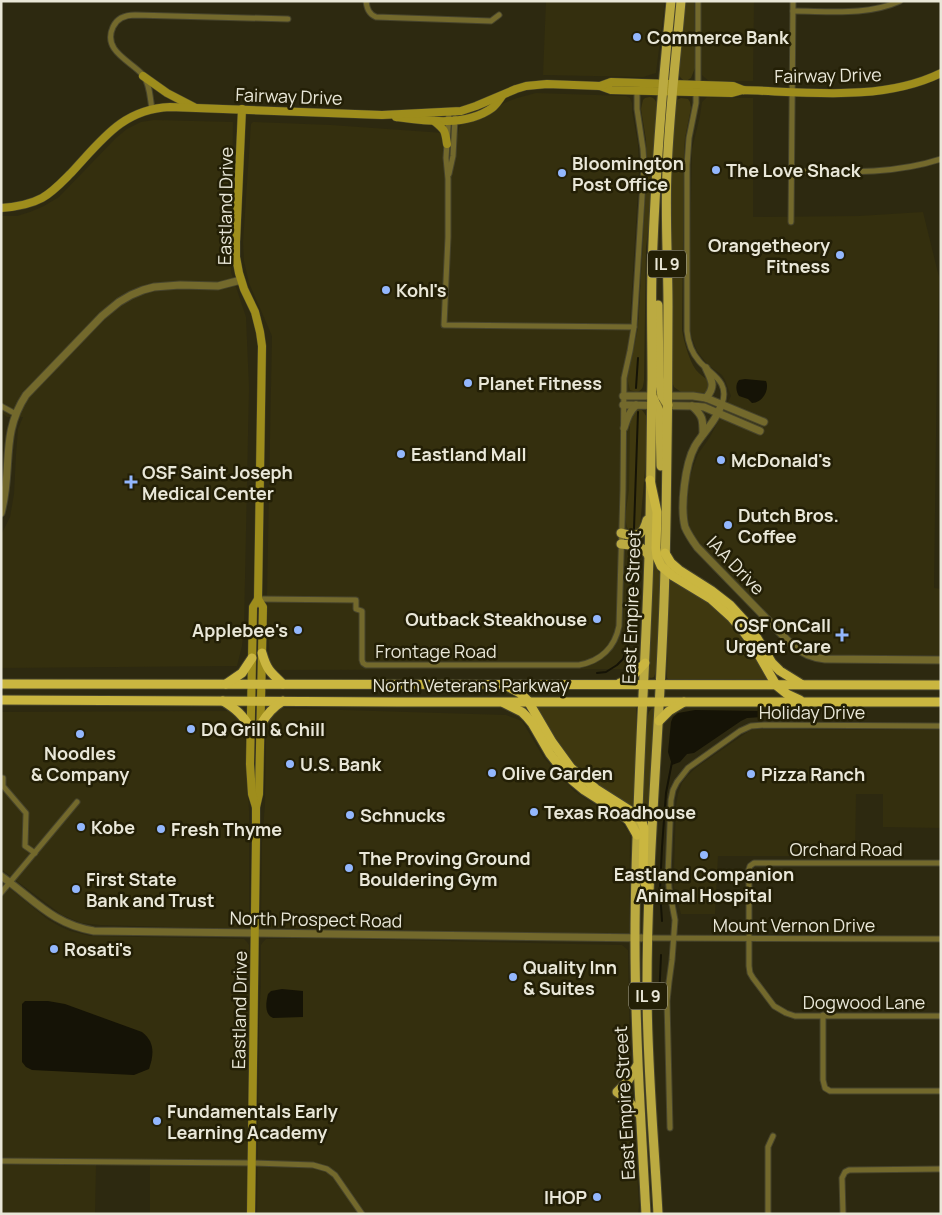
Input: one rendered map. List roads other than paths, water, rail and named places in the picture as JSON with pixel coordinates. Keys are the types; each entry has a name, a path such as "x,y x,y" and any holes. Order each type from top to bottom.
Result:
{"highway":[{"path":"650,480 657,512 656,548 661,566 665,571 711,599 732,618 752,643 776,685 787,694 802,702"},
{"path":"666,553 671,563 679,570 730,605 751,628 772,663 780,672 801,685"},
{"path":"262,654 270,672 283,684"},
{"path":"226,684 242,673 252,658"},
{"path":"617,684 629,680 645,663"},
{"name":"North Veterans Parkway","path":"1,684 941,685"},
{"path":"502,684 520,692 528,701 552,742 571,768 596,789 637,815 642,822 644,828 643,879 650,894"},
{"name":"North Veterans Parkway","path":"1,700 941,702"},
{"path":"223,700 243,716 251,729"},
{"path":"261,724 268,713 283,700"},
{"path":"499,701 527,717 550,754 567,774 584,790 620,813 629,821 637,835"},
{"path":"659,721 669,711 686,701"}],"main road":[{"name":"East Empire Street","path":"645,1212 637,1066 635,938 637,815 644,701 649,556 653,402 652,273 654,213 671,1"},
{"name":"East Empire Street","path":"658,1214 651,1106 647,989 666,553 668,406 665,396 667,173 681,1"},
{"name":"Fairway Drive","path":"600,86 611,82 673,88 697,89 733,86 743,90 839,92 882,90 920,82 941,73"},
{"path":"143,76 195,108"},
{"name":"Fairway Drive","path":"1,208 24,205 50,193 110,132 133,116 152,109 170,107 382,114 452,112 468,108 516,89 535,85 600,86 611,90 637,91 663,87"},
{"name":"Fairway Drive","path":"382,114 434,121 469,118 494,107 503,94"},
{"name":"Eastland Drive","path":"242,109 236,242 237,265 241,280 255,312 262,346 258,599 263,608 260,794 256,807 252,1214"},
{"path":"434,121 445,132 446,144"},
{"path":"652,273 657,287 659,377 665,396"},
{"path":"653,402 659,410 662,485 666,492"},
{"path":"621,533 629,536 639,534 644,528 650,508"},
{"path":"621,544 638,546 646,551 649,556"},
{"name":"Eastland Drive","path":"256,807 251,781 251,729 253,607 258,599"},
{"path":"637,1066 628,1082 617,1092 627,1099 640,1115"}],"street":[{"path":"366,1 368,10 376,18 491,21 499,15"},
{"path":"698,1 696,104 689,138 687,165 686,323 688,339 692,349 706,368 721,382 724,395 718,413 703,434"},
{"path":"791,222 793,1"},
{"path":"793,11 858,12 887,7 900,1"},
{"path":"152,109 148,84 143,76 118,54 112,46 110,38 113,27 118,20 125,16 135,15 288,19"},
{"path":"621,544 623,396 625,372 634,327 644,165 637,109 637,91"},
{"path":"448,179 453,156 452,112"},
{"path":"452,120 446,144 448,237 444,325 634,327"},
{"path":"792,171 872,172 920,165 941,159"},
{"path":"1,513 5,494 6,439 14,413 26,395 102,316 119,302 143,290 154,287 180,285 218,286 241,280"},
{"path":"706,368 712,381 712,388 706,398"},
{"path":"623,396 668,406 704,407 760,431"},
{"path":"623,405 653,402 665,396 693,396 706,398 764,422"},
{"path":"624,428 628,416 636,405"},
{"path":"1,406 14,413"},
{"path":"692,406 701,414 703,434"},
{"name":"IAA Drive","path":"703,434 692,453 686,471 684,522 688,533 697,547 791,644 803,653 815,658 941,660"},
{"name":"Frontage Road","path":"258,599 356,600 356,608 362,611 362,660 366,665 584,664 594,661 601,656 614,641 618,626 621,544"},
{"name":"Holiday Drive","path":"674,938 674,914 668,874 670,807 675,786 681,775 688,768 740,731 751,726 941,726"},
{"path":"1,778 4,778 3,786 26,813 25,846 34,853"},
{"path":"1,893 77,802"},
{"name":"Orchard Road","path":"751,865 767,862 941,863"},
{"name":"Dogwood Lane","path":"751,865 749,869 749,966 753,978 774,1006 795,1016 941,1016"},
{"name":"North Prospect Road","path":"1,876 52,916 72,926 102,932 648,938"},
{"name":"Mount Vernon Drive","path":"648,938 941,939"},
{"path":"670,1128 667,1001 674,938"},
{"path":"823,1015 823,1085 825,1088 830,1091 941,1091"},
{"path":"768,1214 768,1147 773,1136"},
{"path":"1,1161 312,1165 335,1175 362,1214"},
{"path":"844,1214 842,1178 846,1171 854,1169 941,1169"}],"waterway":[{"path":"636,388 638,358"},
{"path":"634,529 638,412"},
{"path":"597,673 606,672 623,659 631,635 635,551"},
{"path":"662,921 660,890 662,847 666,793 672,762"},
{"path":"659,1000 661,955"}],"place":[{"name":"Commerce Bank","path":"637,37"},
{"name":"The Love Shack","path":"716,170"},
{"name":"Bloomington Post Office","path":"562,173"},
{"name":"Orangetheory Fitness","path":"840,255"},
{"name":"Kohl's","path":"386,290"},
{"name":"Planet Fitness","path":"468,383"},
{"name":"Eastland Mall","path":"401,454"},
{"name":"McDonald's","path":"721,460"},
{"name":"OSF Saint Joseph Medical Center","path":"131,482"},
{"name":"Dutch Bros. Coffee","path":"728,525"},
{"name":"Outback Steakhouse","path":"597,619"},
{"name":"Applebee's","path":"298,630"},
{"name":"OSF OnCall Urgent Care","path":"842,635"},
{"name":"DQ Grill & Chill","path":"191,729"},
{"name":"Noodles & Company","path":"80,734"},
{"name":"U.S. Bank","path":"290,764"},
{"name":"Olive Garden","path":"492,773"},
{"name":"Pizza Ranch","path":"751,774"},
{"name":"Texas Roadhouse","path":"534,812"},
{"name":"Schnucks","path":"350,815"},
{"name":"Kobe","path":"81,827"},
{"name":"Fresh Thyme","path":"161,829"},
{"name":"Eastland Companion Animal Hospital","path":"704,855"},
{"name":"The Proving Ground Bouldering Gym","path":"349,868"},
{"name":"First State Bank and Trust","path":"76,889"},
{"name":"Rosati's","path":"54,949"},
{"name":"Quality Inn & Suites","path":"513,977"},
{"name":"Fundamentals Early Learning Academy","path":"157,1121"},
{"name":"IHOP","path":"597,1197"}]}
